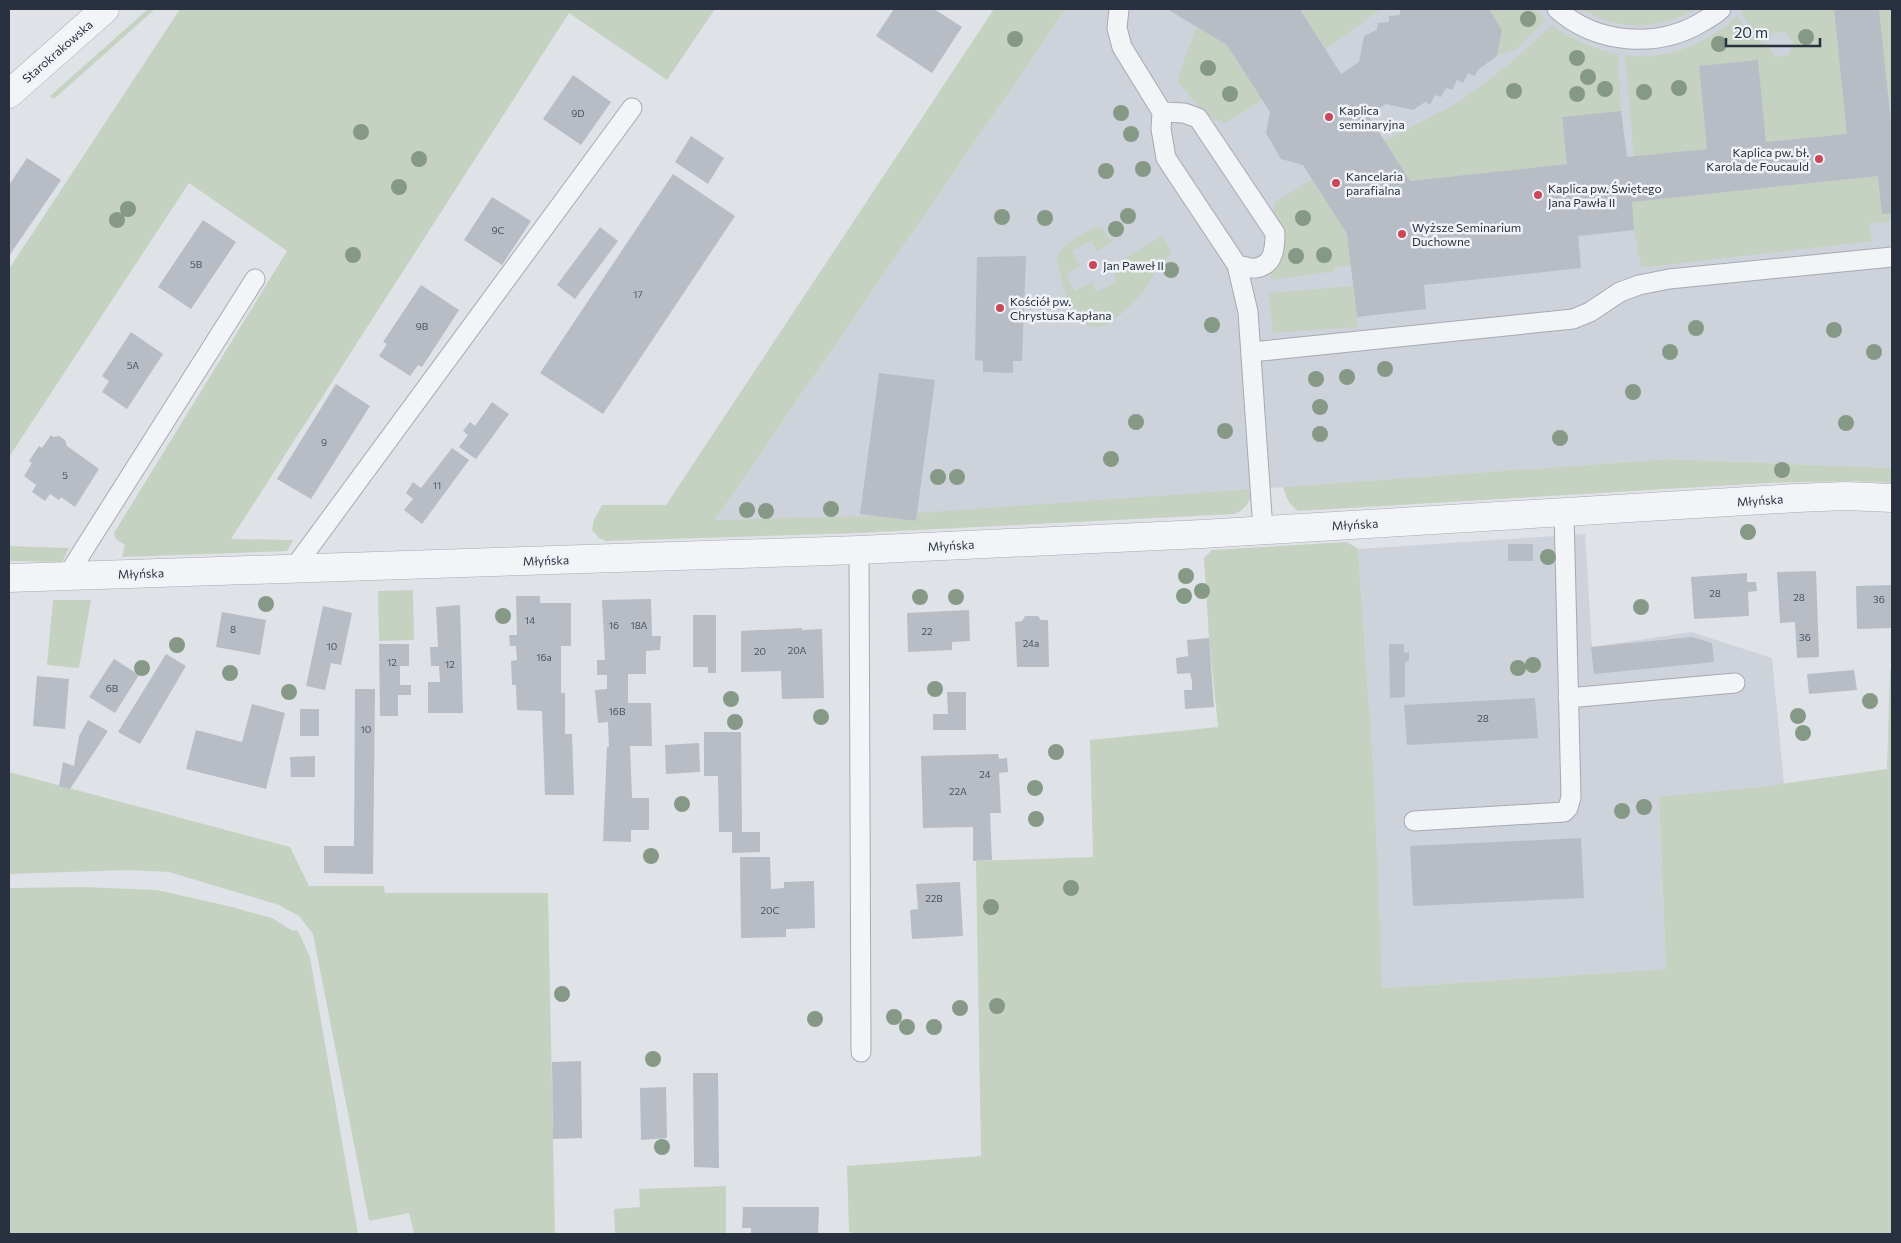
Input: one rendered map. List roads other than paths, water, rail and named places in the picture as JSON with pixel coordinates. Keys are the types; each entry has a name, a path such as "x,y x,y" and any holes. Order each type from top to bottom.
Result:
{"street":[{"name":"Starokrakowska","path":"9,94 105,9"},
{"name":"Młyńska","path":"9,578 858,550 1263,530 1797,498 1845,496 1892,498"}],"lane":[{"path":"1119,9 1117,28 1122,47 1162,112 1161,129 1166,158 1236,265 1248,312 1263,530"},
{"path":"1556,9 1590,30 1616,38 1656,39 1689,30 1721,9"},
{"path":"294,568 632,108"},
{"path":"1162,112 1184,113 1198,118 1275,233 1275,250 1269,262 1256,269 1236,265"},
{"path":"1252,352 1572,319 1590,312 1620,292 1639,285 1669,279 1892,257"},
{"path":"67,576 255,279"},
{"path":"1414,821 1564,812 1568,808 1571,796 1564,513"},
{"path":"858,550 861,1052"},
{"path":"1568,698 1735,683"}],"place":[{"name":"Kaplica seminaryjna","path":"1329,117"},
{"name":"Kaplica pw. bł. Karola de Foucauld","path":"1819,159"},
{"name":"Kancelaria parafialna","path":"1336,183"},
{"name":"Kaplica pw. Świętego Jana Pawła II","path":"1538,195"},
{"name":"Wyższe Seminarium Duchowne","path":"1402,234"},
{"name":"Jan Paweł II","path":"1093,265"},
{"name":"Kościół pw. Chrystusa Kapłana","path":"1000,308"}]}
